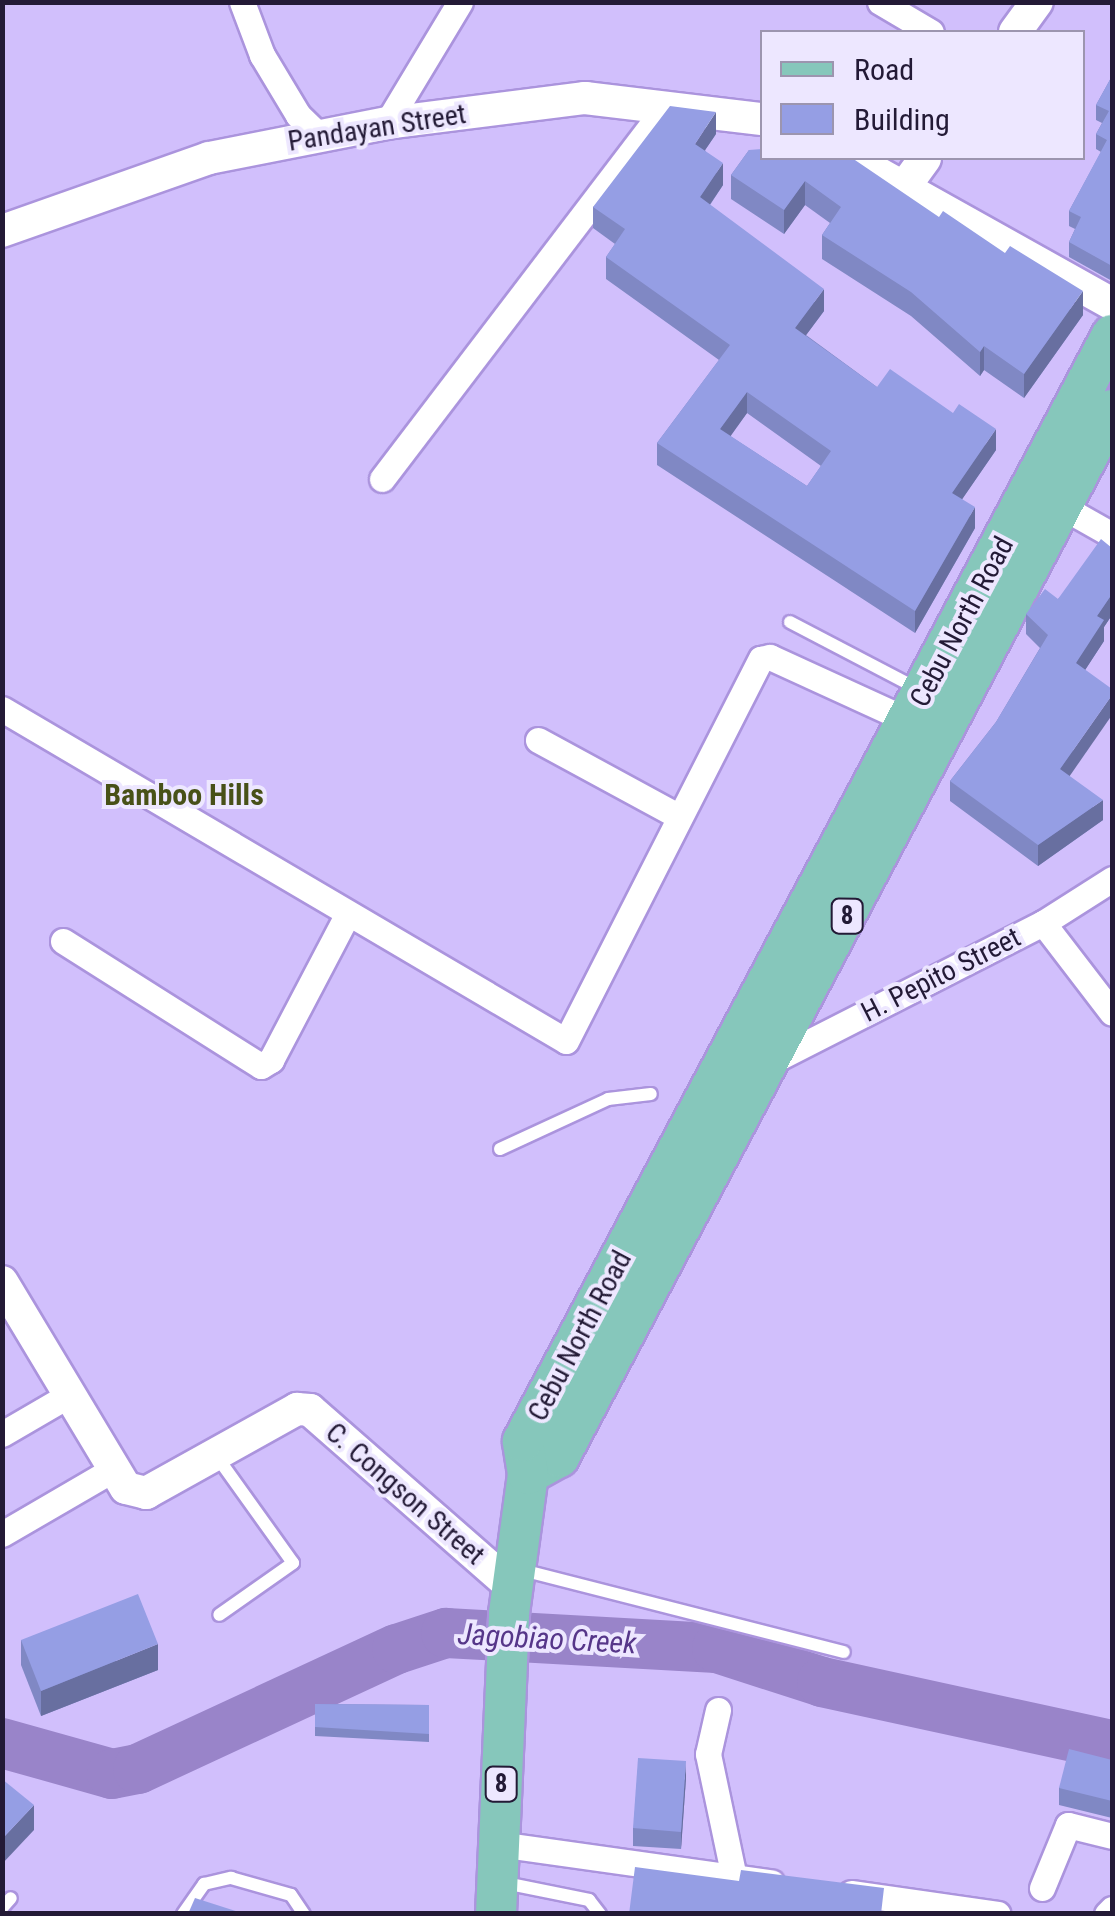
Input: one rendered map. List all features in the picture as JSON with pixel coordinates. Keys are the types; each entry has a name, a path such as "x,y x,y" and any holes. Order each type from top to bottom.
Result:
{"main road":[{"name":"Cebu North Road","path":"1112,335 1048,499 766,1064 560,1457 528,1474 523,1441 918,707 1048,499 1112,410"},
{"name":"8","path":"497,1880 511,1589 528,1474"}],"street":[{"path":"242,2 262,55 298,115 319,135"},
{"path":"386,123 460,2"},
{"path":"880,2 928,30"},
{"path":"1016,30 1037,2"},
{"name":"Pandayan Street","path":"2,231 208,158 386,123 585,98 760,120"},
{"path":"382,479 666,106"},
{"path":"855,160 1112,304"},
{"path":"905,186 924,160"},
{"path":"1048,499 1112,535"},
{"path":"2,709 346,915 566,1041 761,659 770,657 918,707"},
{"path":"538,740 678,816"},
{"name":"H. Pepito Street","path":"766,1064 1043,923 1112,879"},
{"path":"63,942 261,1066 271,1060 346,915"},
{"path":"1043,923 1112,1013"},
{"path":"2,1282 126,1488 146,1492 214,1452"},
{"path":"2,1434 69,1395"},
{"name":"C. Congson Street","path":"214,1452 297,1409 310,1410 511,1589"},
{"path":"2,1534 112,1470"},
{"path":"718,1710 708,1754 734,1877"},
{"path":"1042,1888 1068,1825 1112,1836"},
{"path":"497,1880 734,1877 791,1885"},
{"path":"828,1890 998,1914"}],"lane":[{"path":"790,622 918,707"},
{"path":"500,1149 608,1099 651,1094"},
{"path":"214,1452 292,1563 220,1615"},
{"path":"511,1589 844,1652"},
{"path":"182,1914 204,1884 231,1878 291,1895 304,1914"},
{"path":"497,1880 588,1900 600,1914"}],"building":[{"path":"1112,76 1112,266 1069,242 1081,217 1069,211 1107,140 1096,134 1109,111 1096,105"},
{"path":"670,106 716,112 695,144 723,163 700,197 824,289 795,328 877,387 890,369 953,413 959,404 996,429 952,493 975,507 915,611 657,443 730,345 606,257 625,229 593,207","holes":["747,392 831,451 807,486 720,429"]},
{"path":"760,149 760,160 855,160 939,217 943,211 1005,253 1010,246 1083,291 1024,374 984,346 980,352 911,292 822,235 841,207 805,181 784,210 731,175 749,150"},
{"path":"1101,539 1112,548 1112,594 1097,616 1104,620 1076,663 1112,689 1112,695 1060,769 1103,800 1038,845 950,781 996,722 1048,635 1026,614 1045,589 1058,599"},
{"path":"138,1594 158,1644 41,1691 21,1640"},
{"path":"315,1704 429,1705 429,1734 315,1727"},
{"path":"1069,1749 1112,1760 1112,1801 1059,1788"},
{"path":"638,1758 686,1761 681,1832 633,1828"},
{"path":"2,1779 34,1805 2,1839"},
{"path":"635,1867 739,1881 741,1870 884,1888 881,1914 629,1914"},
{"path":"195,1898 245,1914 188,1914"}],"waterway":[{"name":"Jagobiao Creek","path":"2,1743 112,1774 138,1769 397,1649 446,1633 717,1648 822,1682 1112,1745"}],"district":[{"name":"Bamboo Hills","path":"184,795"}]}
